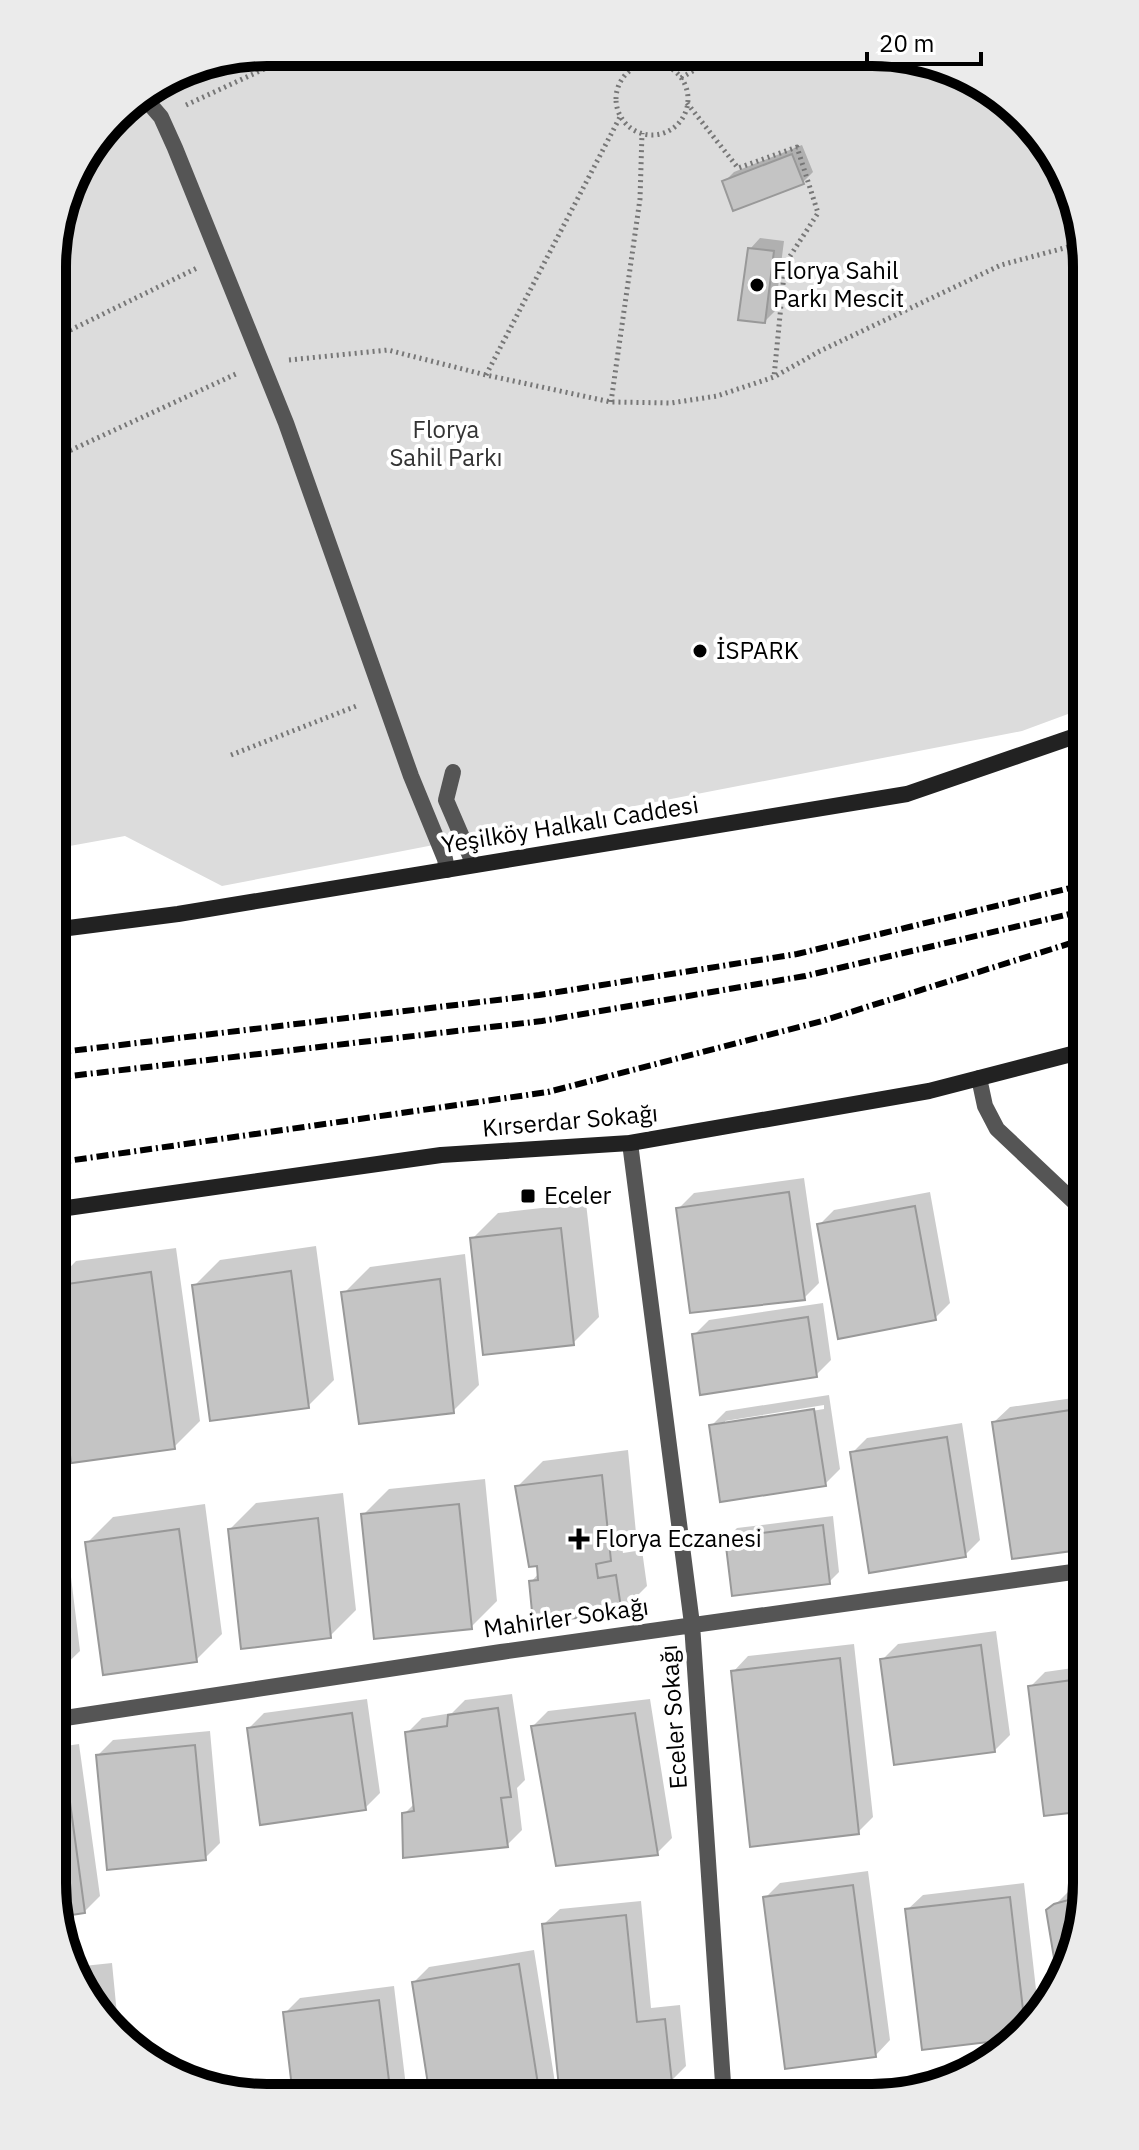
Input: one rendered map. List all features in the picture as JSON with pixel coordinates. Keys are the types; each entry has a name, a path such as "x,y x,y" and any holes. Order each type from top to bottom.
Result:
{"main road":[{"name":"Yeşilköy Halkalı Caddesi","path":"66,928 178,914 907,794 1073,737"},
{"name":"Kırserdar Sokağı","path":"66,1208 441,1155 630,1143 929,1091 1073,1054"}],"street":[{"path":"151,104 161,117 286,423 447,870"},
{"path":"453,772 446,800 474,865"},
{"path":"979,1078 985,1106 997,1129 1073,1201"},
{"name":"Eceler Sokağı","path":"630,1143 692,1624 723,2084"},
{"name":"Mahirler Sokağı","path":"66,1718 692,1624 1073,1572"}],"path":[{"path":"161,117 271,66"},
{"path":"637,66 618,86 616,107 620,117 633,130 654,135 676,125 684,115 687,103 688,94 681,78 666,66"},
{"path":"681,78 701,66"},
{"path":"170,92 200,78"},
{"path":"687,103 738,168 797,147 818,213 785,264 774,377"},
{"path":"486,375 620,117"},
{"path":"611,402 640,199 642,133"},
{"path":"66,452 262,362 388,350 611,402 671,403 717,396 774,377 820,351 1001,265 1071,246"},
{"path":"66,332 218,258"},
{"path":"231,755 383,696"}],"green space":[{"name":"Florya Sahil Parkı","path":"267,66 872,66 911,70 961,87 1004,116 1023,135 1052,178 1066,215 1071,241 1073,712 1022,731 222,886 125,836 66,847 66,267 73,215 81,190 108,145 135,116 190,81 228,70"}],"building":[{"path":"792,154 804,184 733,211 722,181"},
{"name":"Florya Sahil Parkı Mescit","path":"748,248 774,251 765,323 738,320"},
{"path":"789,1192 805,1300 690,1313 676,1208"},
{"path":"915,1206 936,1320 838,1339 817,1224"},
{"path":"561,1228 574,1345 483,1355 470,1238"},
{"path":"291,1271 309,1408 210,1421 192,1285"},
{"path":"151,1272 175,1449 71,1463 66,1423 66,1284"},
{"path":"440,1279 454,1413 359,1424 341,1292"},
{"path":"808,1317 817,1377 700,1395 692,1334"},
{"path":"814,1409 826,1486 720,1502 709,1425"},
{"path":"1073,1410 1073,1551 1012,1559 992,1422"},
{"path":"947,1437 966,1557 869,1573 850,1452"},
{"path":"602,1475 611,1561 596,1564 598,1578 616,1575 622,1614 533,1622 529,1581 538,1580 537,1566 529,1567 515,1486"},
{"path":"459,1504 472,1629 374,1639 361,1514"},
{"path":"318,1518 331,1638 241,1649 228,1529"},
{"path":"823,1525 830,1584 732,1596 725,1538"},
{"path":"179,1529 197,1662 103,1675 85,1542"},
{"path":"981,1645 995,1752 894,1765 880,1659"},
{"path":"840,1658 859,1834 750,1847 731,1671"},
{"path":"1073,1680 1073,1813 1044,1816 1028,1686"},
{"path":"498,1708 511,1797 501,1798 508,1847 403,1858 402,1813 414,1811 405,1732 447,1726 448,1715"},
{"path":"352,1713 366,1810 260,1825 247,1728"},
{"path":"635,1713 658,1855 556,1866 531,1726"},
{"path":"195,1745 206,1860 107,1870 96,1755"},
{"path":"66,1773 85,1913 69,1915 68,1909"},
{"path":"853,1885 876,2057 785,2069 763,1897"},
{"path":"1010,1897 1023,2014 994,2041 922,2050 905,1909"},
{"path":"1072,1899 1069,1922 1056,1965 1046,1910 1054,1904"},
{"path":"626,1915 637,2022 665,2019 672,2083 559,2084 542,1924"},
{"path":"519,1964 538,2084 428,2084 412,1982"},
{"path":"379,2000 389,2084 292,2084 283,2012"}],"railway":[{"path":"66,1051 539,995 797,954 1073,887"},
{"path":"66,1076 542,1021 805,976 1073,913"},
{"path":"66,1161 548,1092 822,1021 1073,942"}],"place":[{"name":"Florya Sahil Parkı Mescit","path":"757,285"},
{"name":"İSPARK","path":"700,651"},
{"name":"Eceler","path":"528,1196"},
{"name":"Florya Eczanesi","path":"579,1539"}]}
